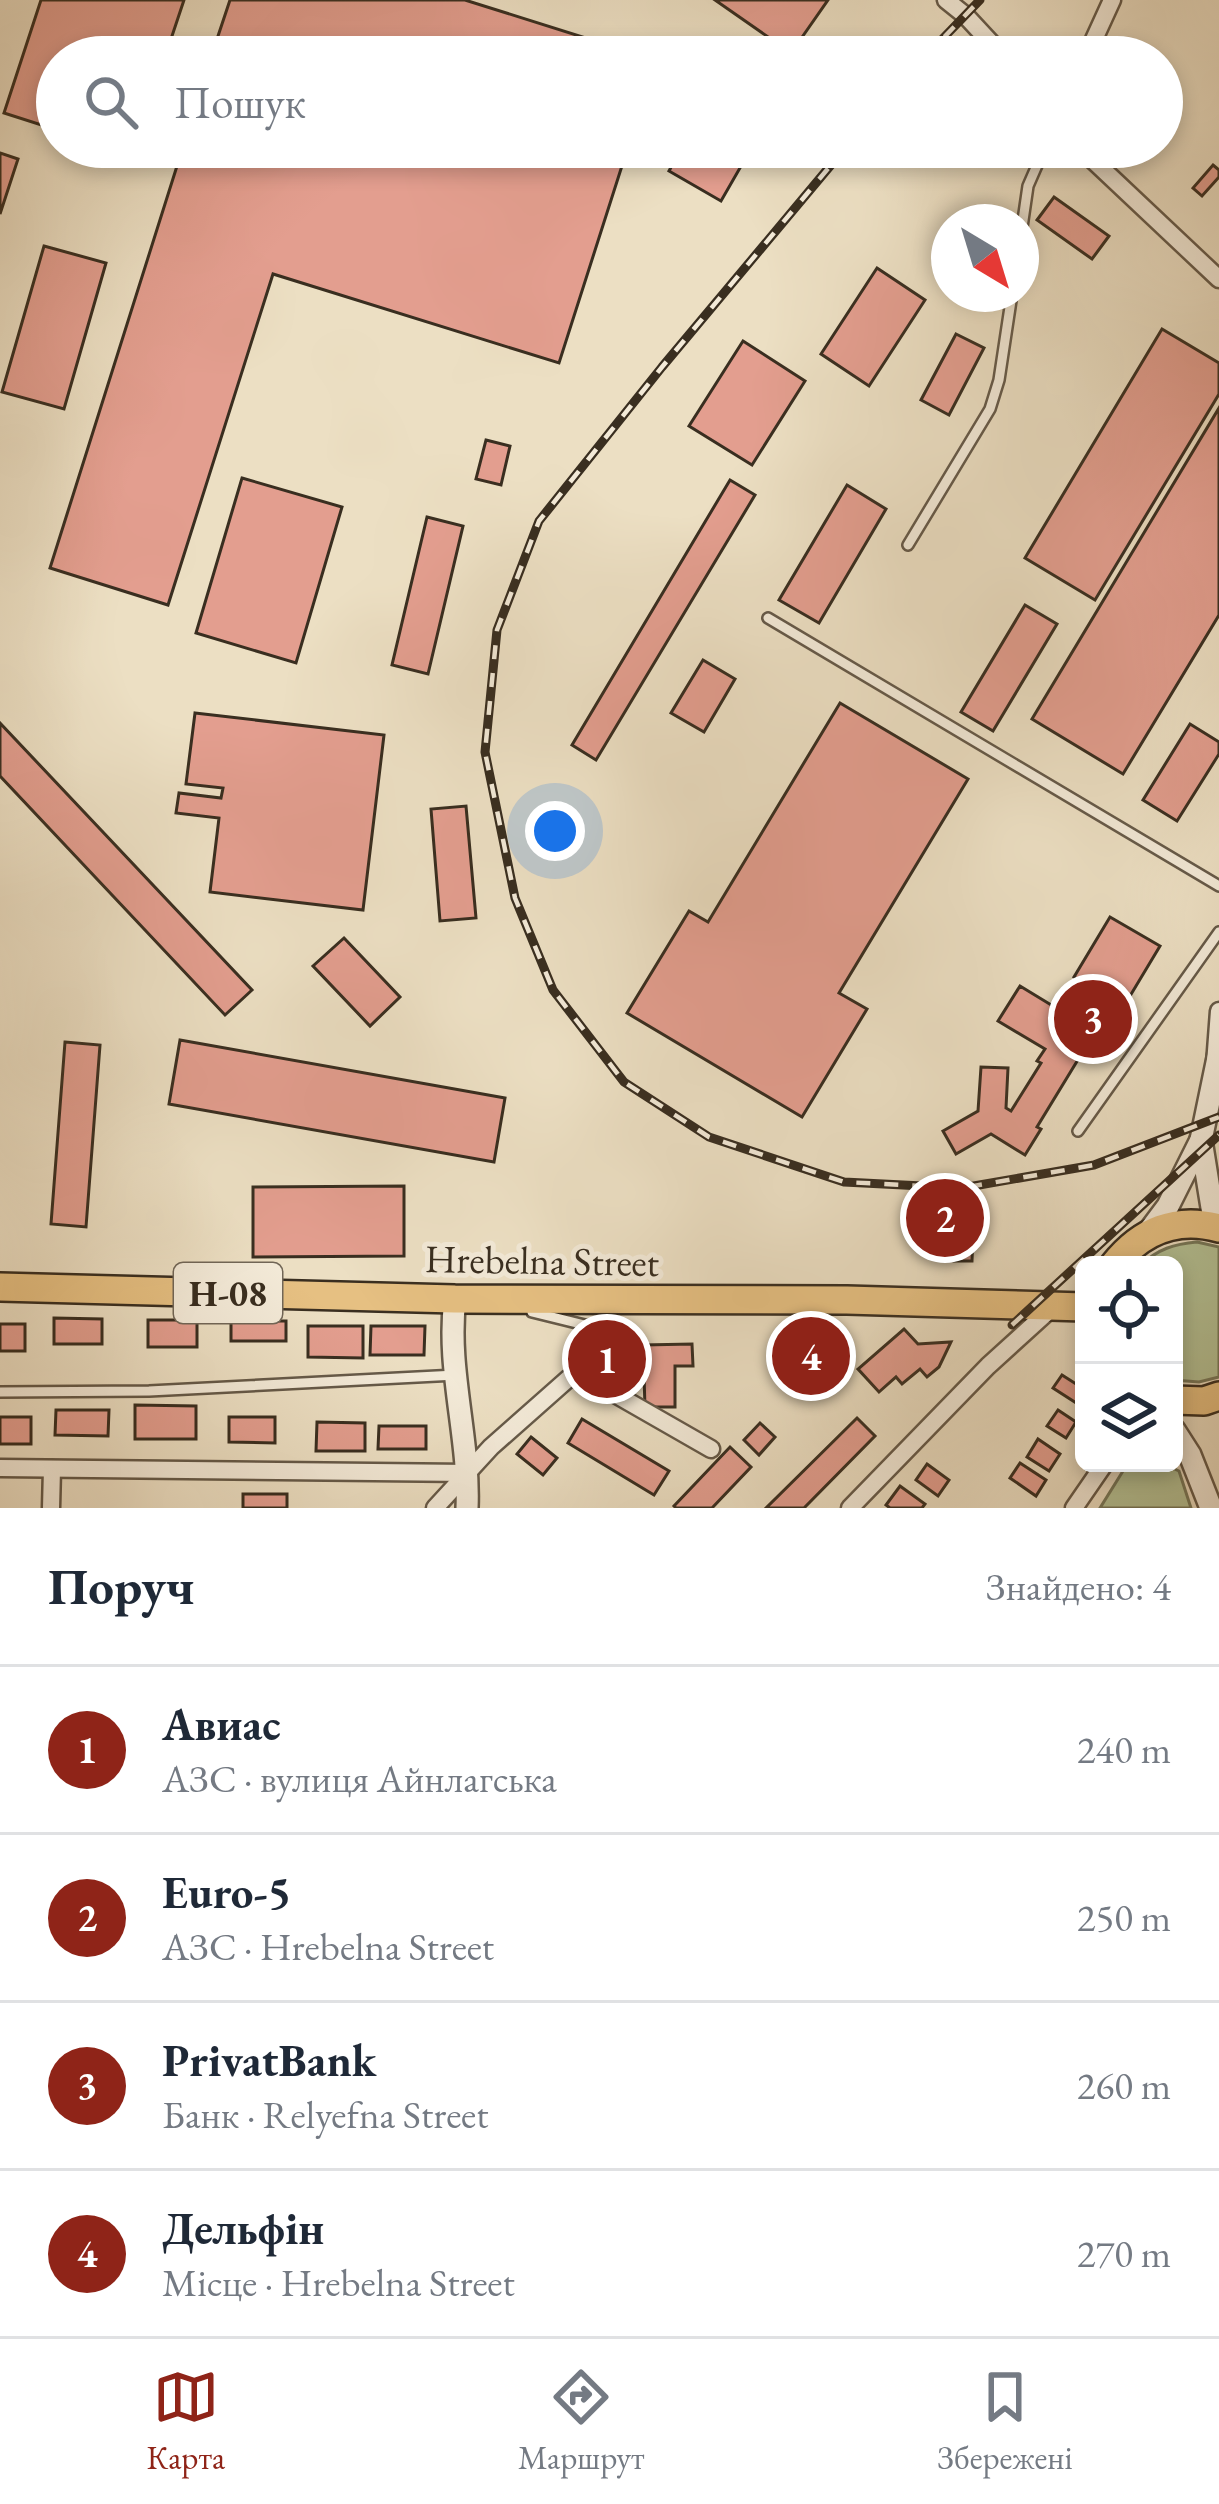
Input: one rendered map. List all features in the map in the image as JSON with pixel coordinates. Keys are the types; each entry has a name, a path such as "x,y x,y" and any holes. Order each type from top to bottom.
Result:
{"main road":[{"path":"1122,1256 1147,1234 1169,1225 1217,1227"},
{"name":"Hrebelna Street","path":"0,1287 454,1305 532,1300 847,1300 1075,1306"},
{"path":"1183,1400 1219,1396"}],"street":[{"path":"946,0 985,36"},
{"path":"1096,36 1112,0"},
{"path":"1100,168 1219,279"},
{"path":"1147,1234 1168,1206 1201,1140 1217,1059 1219,1011"},
{"path":"1201,1140 1217,1227"},
{"path":"454,1305 456,1375 469,1473 467,1508"},
{"path":"850,1508 988,1366 1055,1306"},
{"path":"435,1508 491,1447 569,1378 601,1386 711,1449"},
{"path":"1183,1445 1211,1508"},
{"path":"0,1468 469,1473"},
{"path":"51,1508 52,1468"},
{"path":"1074,1508 1099,1472"}],"lane":[{"path":"1025,204 1036,168"},
{"path":"908,545 990,409 1009,312"},
{"path":"768,618 1219,886"},
{"path":"1078,1131 1219,932"},
{"path":"532,1300 532,1312 601,1329 601,1386"},
{"path":"0,1391 148,1391 456,1375"}],"green space":[{"path":"1181,1244 1219,1247 1219,1377 1199,1382 1183,1381 1183,1256 1153,1256"},
{"path":"1122,1472 1179,1472 1191,1508 1100,1508"}],"building":[{"path":"41,0 184,0 172,36 36,36 36,123 4,113"},
{"path":"230,0 465,0 579,36 218,36"},
{"path":"715,0 828,0 803,36 767,36"},
{"path":"0,153 18,159 0,214"},
{"path":"1213,165 1219,177 1202,196 1193,188"},
{"path":"176,168 621,168 559,363 273,274 168,605 50,568"},
{"path":"671,168 740,168 721,201"},
{"path":"1054,197 1109,236 1092,259 1039,217"},
{"path":"44,246 106,263 64,409 2,392"},
{"path":"877,268 925,300 869,386 821,354"},
{"path":"1162,329 1219,363 1219,394 1095,600 1025,558"},
{"path":"956,334 984,348 949,415 921,400"},
{"path":"743,341 805,381 752,465 689,426"},
{"path":"1219,408 1219,615 1123,774 1032,719"},
{"path":"486,440 510,446 501,485 476,479"},
{"path":"242,478 342,507 296,663 196,633"},
{"path":"730,480 755,495 596,760 572,745"},
{"path":"847,485 886,509 819,623 779,600"},
{"path":"427,517 463,526 428,674 392,665"},
{"path":"1025,605 1057,624 993,731 961,712"},
{"path":"703,660 735,679 704,732 671,713"},
{"path":"840,703 968,779 839,993 867,1009 802,1117 627,1013 689,911 708,922"},
{"path":"195,713 384,735 363,910 210,892 219,818 176,813 179,793 221,798 223,788 186,784"},
{"path":"0,723 252,990 225,1015 0,776"},
{"path":"1190,724 1219,742 1219,754 1177,821 1143,800"},
{"path":"466,806 476,918 440,921 431,809"},
{"path":"1110,917 1160,946 1124,1006 1074,977"},
{"path":"344,938 400,997 370,1026 313,966"},
{"path":"1020,986 1066,1014 1075,999 1104,1017 1025,1155 991,1134 956,1154 943,1131 978,1111 981,1067 1008,1068 1006,1108 1011,1111 1041,1063 1037,1061 1045,1049 998,1021"},
{"path":"180,1040 505,1098 494,1162 169,1104"},
{"path":"65,1042 100,1045 86,1227 51,1224"},
{"path":"404,1186 404,1256 253,1257 253,1187"},
{"path":"932,1208 974,1210 972,1261 954,1261 955,1223 932,1222"},
{"path":"54,1318 102,1319 102,1344 54,1344"},
{"path":"148,1320 197,1320 197,1347 148,1347"},
{"path":"231,1321 286,1321 286,1341 231,1341"},
{"path":"0,1324 25,1324 25,1351 0,1351"},
{"path":"797,1325 843,1364 824,1386 778,1347"},
{"path":"308,1326 363,1326 363,1358 308,1357"},
{"path":"371,1326 425,1326 424,1355 370,1355"},
{"path":"904,1329 918,1344 951,1342 939,1367 927,1377 920,1369 902,1384 896,1377 879,1392 858,1369"},
{"path":"692,1344 693,1366 675,1366 675,1407 645,1407 643,1345"},
{"path":"1062,1375 1075,1383 1075,1402 1053,1388"},
{"path":"135,1405 196,1406 196,1439 135,1439"},
{"path":"56,1410 109,1410 108,1436 55,1435"},
{"path":"1058,1410 1075,1421 1066,1438 1047,1426"},
{"path":"0,1417 31,1417 31,1444 0,1444"},
{"path":"229,1417 275,1417 275,1443 229,1442"},
{"path":"857,1418 875,1436 804,1508 766,1508"},
{"path":"582,1419 669,1471 654,1495 568,1443"},
{"path":"317,1422 365,1423 365,1451 316,1451"},
{"path":"760,1423 775,1437 759,1455 744,1440"},
{"path":"379,1426 426,1426 426,1449 378,1449"},
{"path":"531,1437 557,1458 543,1475 517,1454"},
{"path":"1038,1439 1060,1454 1049,1471 1027,1457"},
{"path":"730,1447 751,1467 712,1508 676,1508 674,1506"},
{"path":"1020,1463 1046,1480 1036,1496 1010,1478"},
{"path":"927,1464 949,1480 938,1496 916,1480"},
{"path":"900,1486 925,1504 922,1508 886,1505"},
{"path":"243,1494 287,1494 287,1508 243,1508"}],"railway":[{"path":"945,36 980,0"},
{"path":"828,168 539,521 497,630 485,752 515,898 553,990 624,1082 709,1137 844,1182 962,1188 1094,1165 1219,1117"},
{"path":"1012,1325 1219,1135"}],"place":[{"name":"PrivatBank","path":"1093,1019"},
{"name":"Euro-5","path":"945,1218"},
{"name":"Дельфін","path":"811,1356"},
{"name":"Авиас","path":"607,1359"}]}
